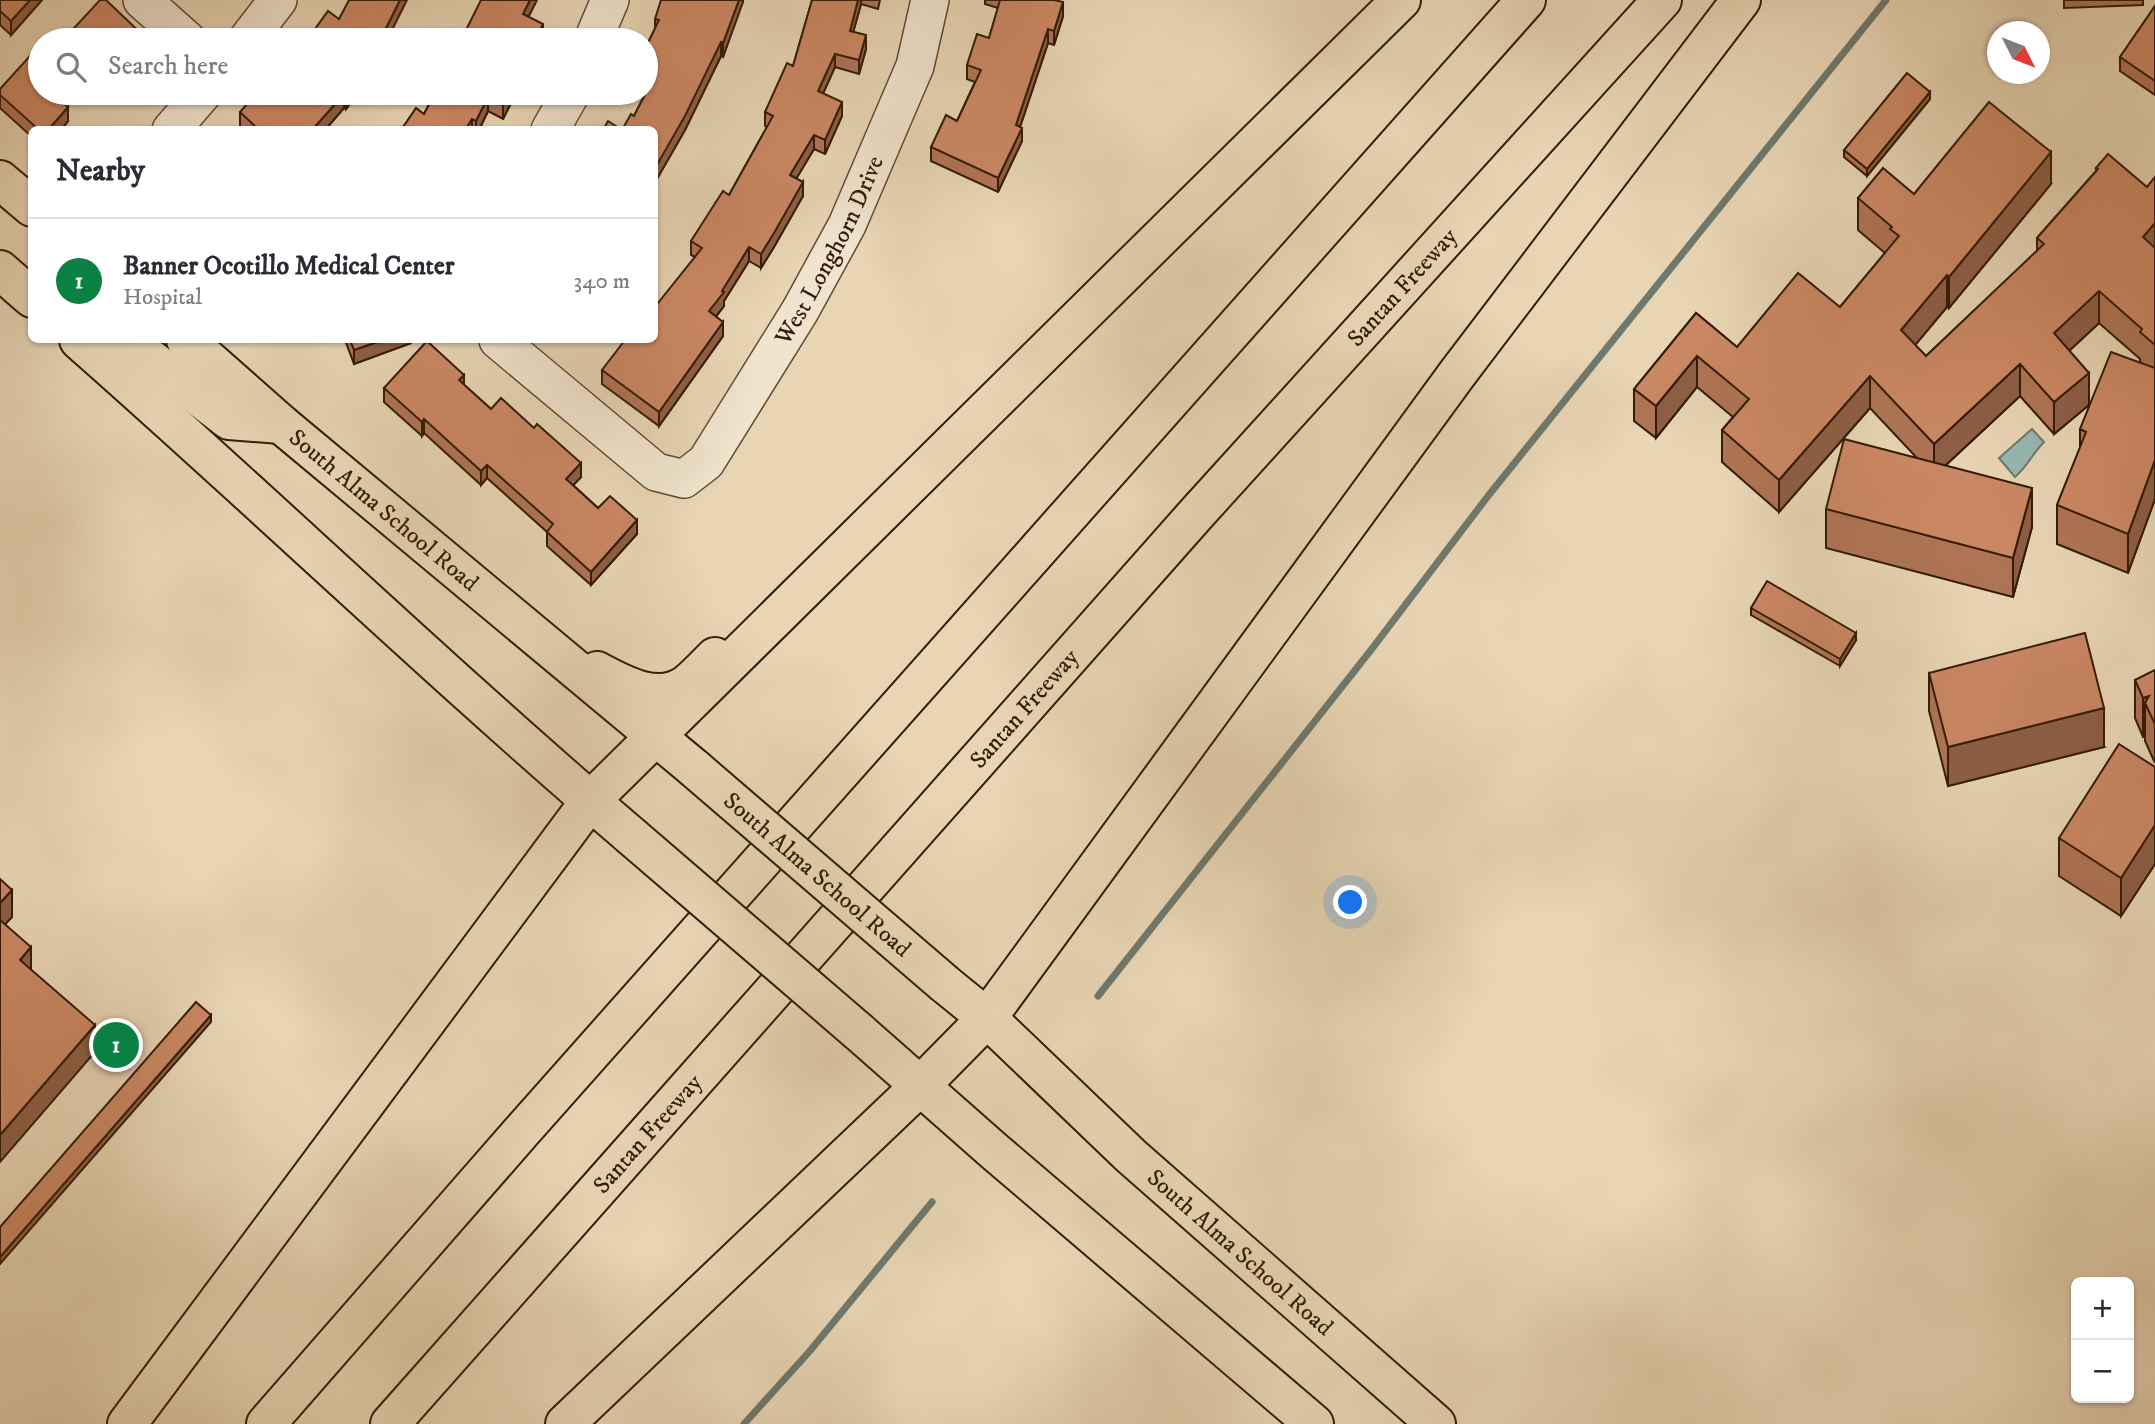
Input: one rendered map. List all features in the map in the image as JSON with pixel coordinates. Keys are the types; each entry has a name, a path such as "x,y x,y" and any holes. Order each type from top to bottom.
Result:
{"main road":[{"path":"127,1424 590,801 1401,0"},
{"path":"266,1424 531,1121 1526,0"},
{"name":"Santan Freeway","path":"390,1424 1197,513 1662,0"},
{"path":"565,1424 919,1087 987,1018 1457,374 1741,0"},
{"path":"0,180 28,204"},
{"path":"0,270 28,294"},
{"path":"82,343 164,414 436,665 590,801 859,1032 919,1087 1314,1424"},
{"path":"122,343 148,357 229,420 281,424"},
{"name":"South Alma School Road","path":"189,343 281,424 657,736 987,1018 1131,1156 1436,1424"},
{"path":"551,648 627,687 648,693 662,693 685,686 955,421 1015,382"}],"street":[{"path":"142,0 174,28"},
{"path":"256,28 278,0"},
{"path":"598,28 610,0"},
{"name":"West Longhorn Drive","path":"502,343 656,472 684,479 706,462 800,311 848,225 915,66 930,0"},
{"path":"174,126 193,105"},
{"path":"552,126 564,105"}],"water":[{"path":"2032,429 2044,442 2015,477 1999,458"}],"building":[{"path":"0,0 30,0 11,21 0,11"},
{"path":"100,0 106,0 135,28 74,28"},
{"path":"349,0 400,0 386,28 316,28 328,11 339,19"},
{"path":"481,0 530,0 523,14 543,24 541,28 467,28"},
{"path":"661,0 739,0 723,43 721,42 685,116 658,163 658,126 624,126 640,105 658,105 658,28 655,28 659,20 655,19"},
{"path":"812,0 858,0 850,31 866,35 859,60 835,54 818,91 842,102 825,140 814,135 790,175 803,182 761,254 749,247 722,291 724,292 709,311 723,322 659,412 602,370 623,343 658,343 658,303 702,248 691,241 723,191 729,195 773,116 765,112 787,63 793,66"},
{"path":"1000,0 1063,2 1054,31 1048,29 1016,125 1022,128 998,178 931,147 946,115 957,121 981,70 967,65 977,34 989,38"},
{"path":"2155,6 2155,81 2120,57"},
{"path":"28,58 28,105 68,107 51,126 35,126 0,95 0,89"},
{"path":"1907,73 1930,92 1867,169 1844,150"},
{"path":"1989,102 2051,152 1949,277 1947,275 1901,330 1926,356 2044,244 2037,238 2108,154 2147,187 2155,177 2155,223 2143,237 2155,248 2155,345 2140,332 2142,329 2099,291 2054,333 2089,373 2054,402 2020,364 1934,444 1870,376 1779,480 1722,430 1749,399 1697,356 1656,406 1634,389 1696,313 1737,347 1798,273 1840,307 1899,236 1858,198 1883,168 1914,194"},
{"path":"246,105 334,105 316,126 255,126 240,112"},
{"path":"429,105 484,105 476,121 472,119 468,126 404,126 416,108 424,114"},
{"path":"351,343 374,343 354,350"},
{"path":"425,343 429,343 464,375 459,380 491,409 501,398 534,428 537,424 581,463 566,479 598,508 610,496 637,520 591,572 547,532 553,524 487,465 481,471 424,419 422,422 384,388"},
{"path":"2111,352 2155,368 2155,460 2128,534 2057,505 2086,432 2080,429"},
{"path":"1844,439 2032,488 2013,558 1826,509"},
{"path":"1767,581 1856,633 1840,659 1751,608"},
{"path":"2085,633 2104,708 1948,747 1929,673"},
{"path":"2155,670 2155,724 2145,703 2149,696 2143,698 2135,680"},
{"path":"2119,744 2155,767 2155,825 2121,878 2059,838"},
{"path":"0,879 12,890 0,903"},
{"path":"0,920 31,947 20,960 95,1025 0,1135"},
{"path":"196,1002 211,1015 0,1257 0,1227"}],"waterway":[{"path":"1098,996 1371,650 1488,496 1886,0"},
{"path":"744,1424 809,1352 932,1202"}],"place":[{"name":"Banner Ocotillo Medical Center","path":"116,1045"}]}
